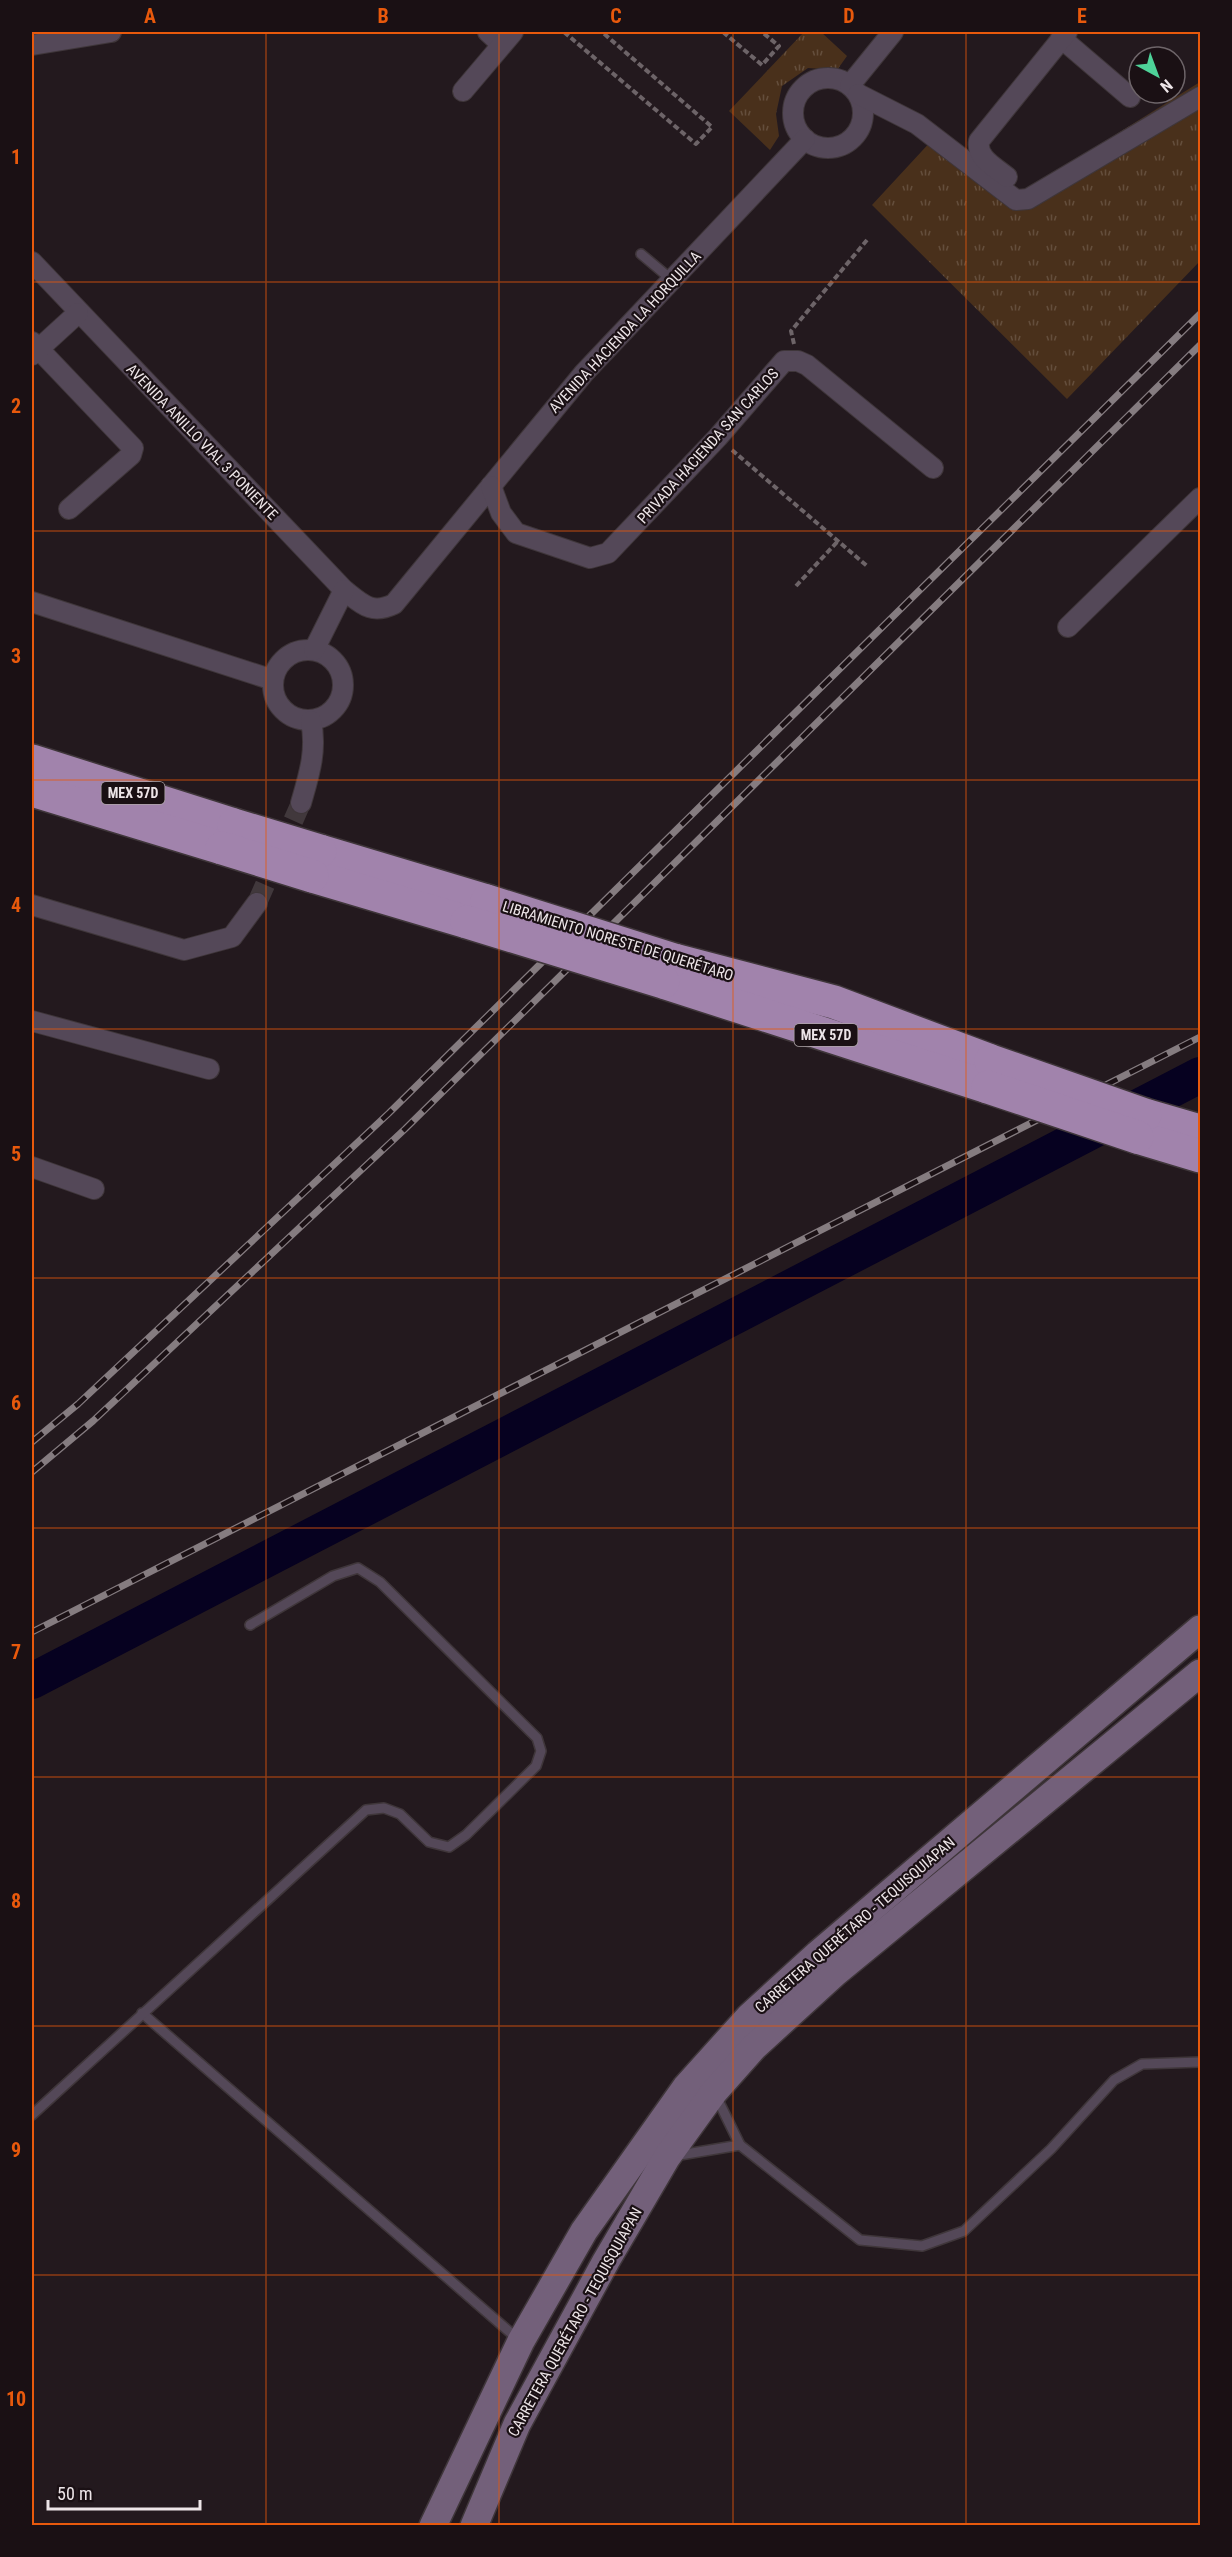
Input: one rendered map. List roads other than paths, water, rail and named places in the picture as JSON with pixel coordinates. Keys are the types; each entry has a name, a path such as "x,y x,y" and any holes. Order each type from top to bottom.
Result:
{"highway":[{"name":"LIBRAMIENTO NORESTE DE QUERÉTARO","path":"32,761 228,836"},
{"name":"LIBRAMIENTO NORESTE DE QUERÉTARO","path":"32,790 228,836 669,971 990,1074 1141,1126 1200,1156"},
{"name":"LIBRAMIENTO NORESTE DE QUERÉTARO","path":"1141,1126 1200,1131"}],"main road":[{"name":"CARRETERA QUERÉTARO - TEQUISQUIAPAN","path":"433,2526 521,2342 584,2231 686,2087 749,2017 818,1954 1200,1629"},
{"name":"CARRETERA QUERÉTARO - TEQUISQUIAPAN","path":"474,2526 517,2424 606,2261 668,2157 714,2092 754,2047 835,1973 1200,1673"}],"street":[{"path":"32,45 111,32"},
{"path":"854,89 893,32"},
{"path":"1007,177 981,156 978,149 979,141 1064,34 1127,94"},
{"path":"463,90 501,36"},
{"path":"854,89 863,105 861,126 846,143 825,148 805,139 797,130 794,107 806,86 816,80 828,78 854,89 917,124 1016,200 1028,199 1200,97"},
{"name":"AVENIDA HACIENDA LA HORQUILLA","path":"381,610 394,604 584,373 805,139"},
{"name":"AVENIDA ANILLO VIAL 3 PONIENTE","path":"32,262 78,313 344,590 366,607 381,610"},
{"path":"69,509 130,455 133,448 128,440 34,348 78,313"},
{"name":"PRIVADA HACIENDA SAN CARLOS","path":"491,486 501,513 516,533 590,558 608,553 627,536 784,362 798,361 807,365 933,468"},
{"path":"1068,627 1200,498"},
{"path":"314,650 344,590"},
{"path":"32,602 273,680"},
{"path":"314,650 327,655 337,664 343,677 343,691 339,704 329,714 311,721 290,716 279,706 274,694 273,680 278,667 288,657 300,651 314,650"},
{"path":"301,803 313,759 315,740 311,721"},
{"path":"32,904 184,950 232,937 257,903"},
{"path":"32,1021 209,1069"},
{"path":"32,1167 94,1189"}],"lane":[{"path":"641,254 672,280"},
{"path":"32,2115 141,2013 366,1810 384,1808 400,1814 429,1842 449,1847 466,1835 536,1766 541,1751 537,1738 380,1582 358,1568 333,1576 250,1625"},
{"path":"141,2013 521,2342"},
{"path":"714,2092 740,2145 860,2240 922,2246 964,2231 1051,2149 1114,2080 1142,2064 1200,2062"},
{"path":"668,2157 740,2145"}],"waterway":[{"path":"32,1681 1200,1075"}],"tunnel":[{"path":"257,903 301,803"}],"railway":[{"path":"32,1442 78,1404 389,1113 1200,314"},
{"path":"32,1472 93,1421 405,1129 1200,345"},
{"path":"32,1632 1200,1037"}]}
